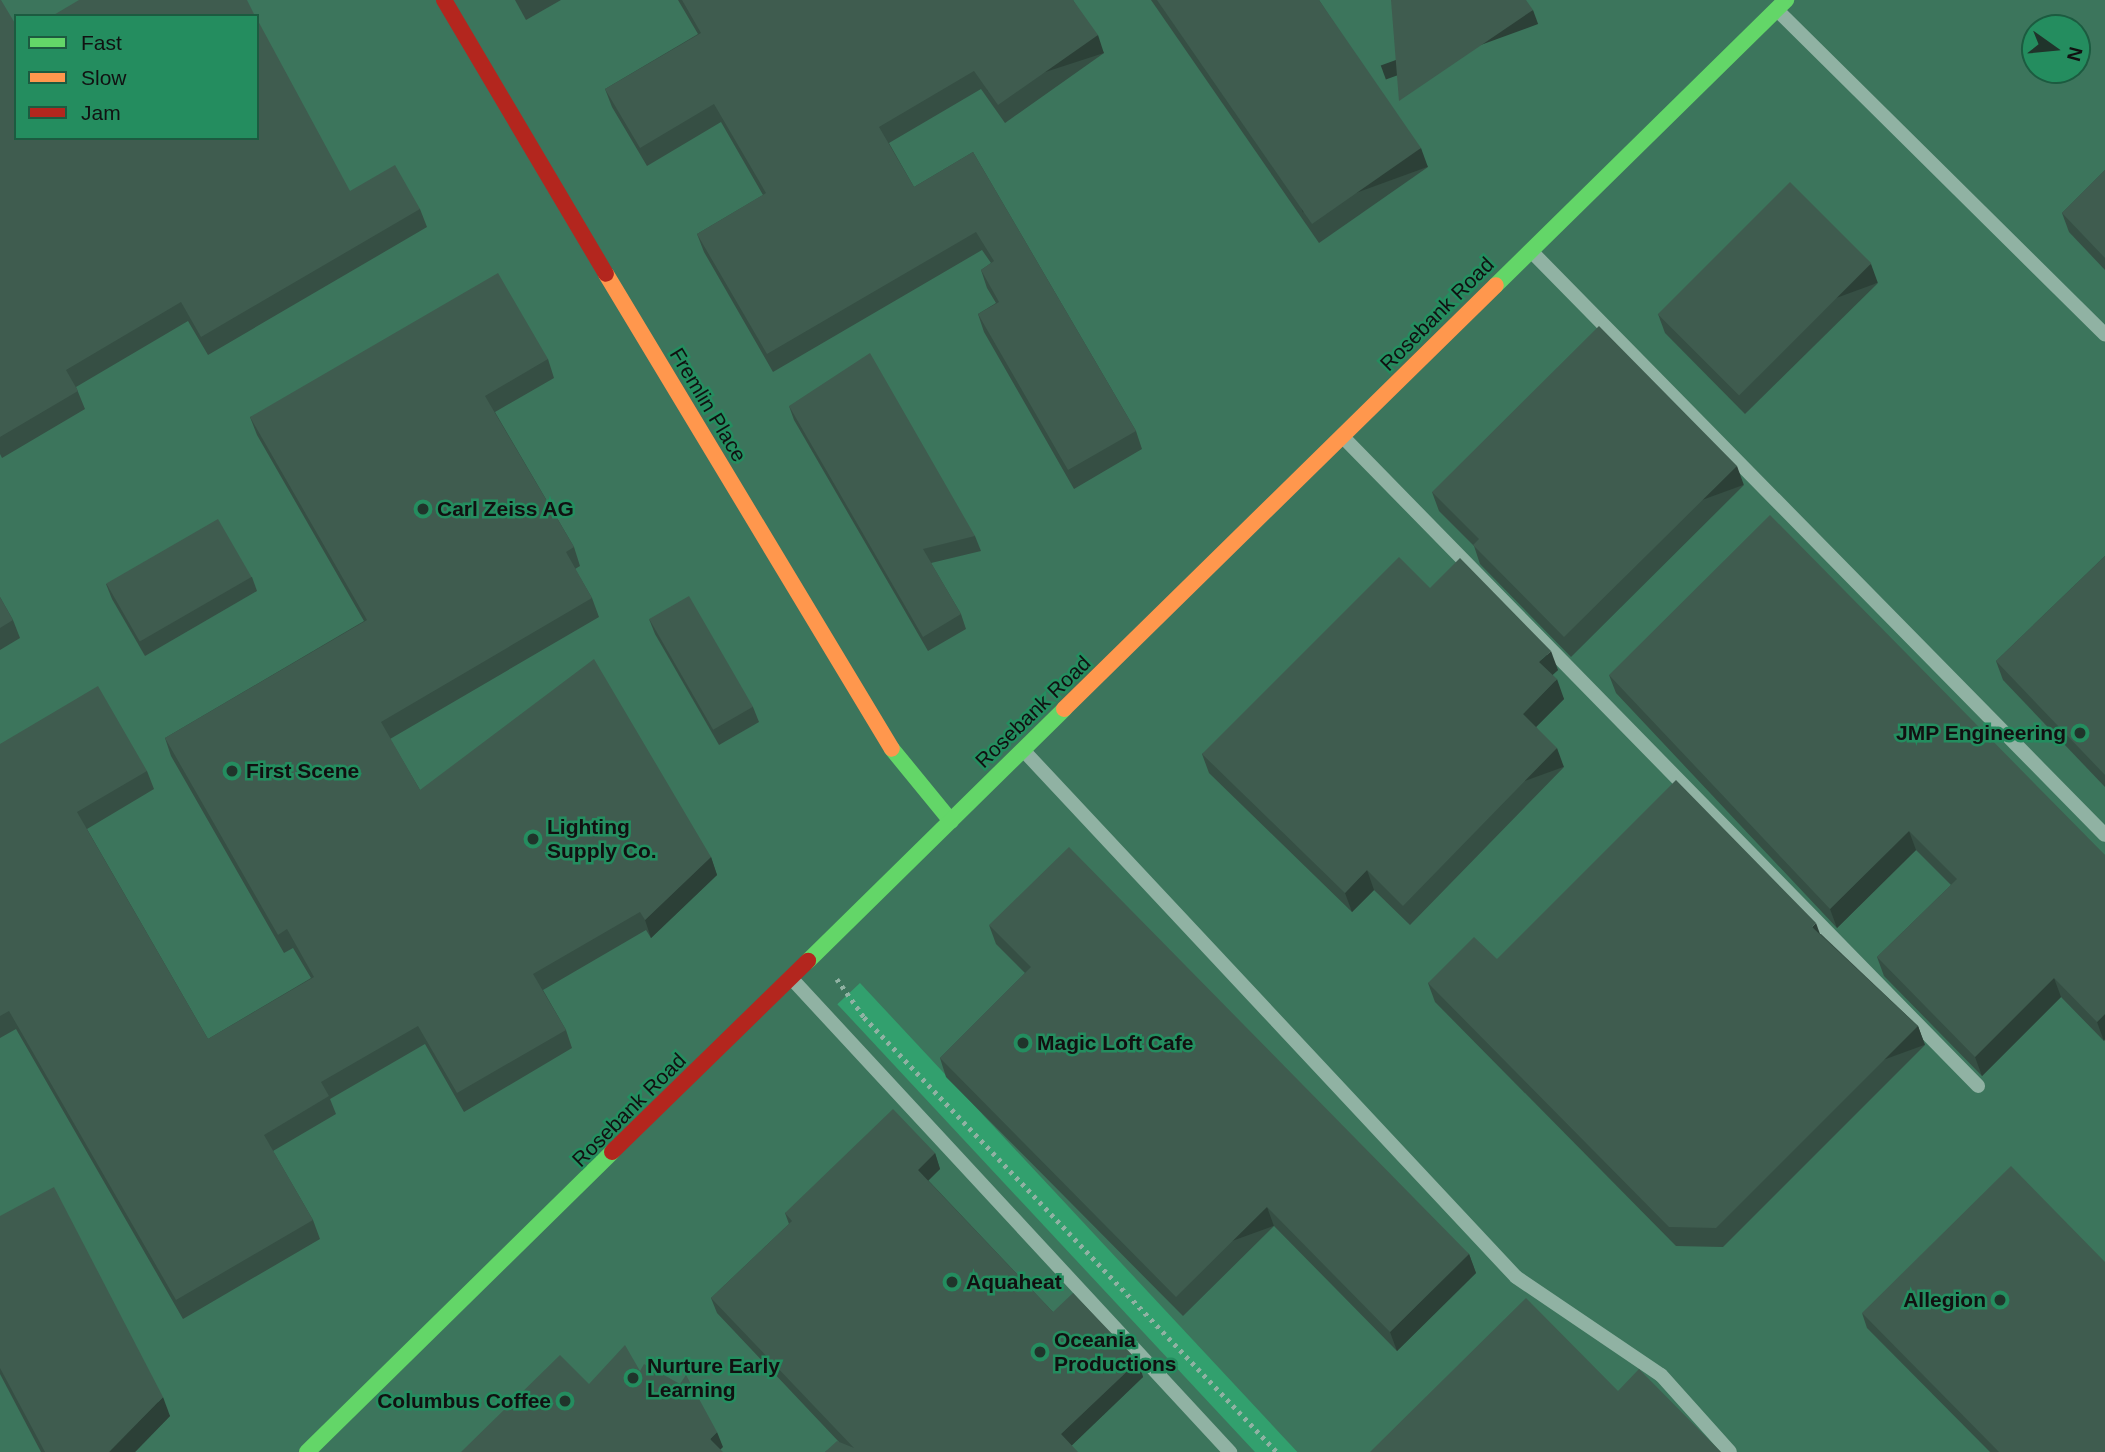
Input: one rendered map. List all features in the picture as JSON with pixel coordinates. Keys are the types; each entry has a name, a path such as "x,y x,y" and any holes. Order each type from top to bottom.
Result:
{"main road":[{"name":"Fremlin Place","path":"444,0 879,734 951,821"},
{"name":"Rosebank Road","path":"307,1452 1782,5"}],"lane":[{"path":"1782,5 2105,335"},
{"path":"1532,251 2105,835"},
{"path":"1343,437 1978,1086"},
{"path":"1024,751 1517,1277 1661,1375 1731,1452"},
{"path":"792,979 1230,1452"}],"path":[{"path":"818,953 864,1017 1277,1452"}],"green space":[{"path":"860,983 1297,1452 1255,1452 837,1004"}],"building":[{"path":"0,0 14,22 14,140 259,140 259,23 350,191 395,165 420,209 201,337 181,302 66,370 78,391 0,437"},
{"path":"79,0 247,0 254,14 55,14"},
{"path":"682,0 1073,0 1098,35 998,105 974,71 879,127 914,187 973,152 1136,431 1068,470 978,314 999,302 981,270 994,261 976,232 767,354 697,234 766,193 714,104 640,148 605,89 701,33"},
{"path":"1157,0 1319,0 1421,148 1312,224"},
{"path":"1391,0 1526,0 1533,10 1399,101"},
{"path":"2105,170 2105,258 2062,213"},
{"path":"1790,182 1871,263 1739,396 1658,314"},
{"path":"498,273 548,359 485,396 574,547 566,552 592,598 381,722 420,790 594,659 711,857 645,920 640,912 533,974 566,1030 457,1093 418,1026 321,1082 329,1096 264,1135 313,1220 176,1300 9,1011 0,1016 0,744 98,686 147,771 77,812 208,1039 314,977 287,929 278,935 165,738 367,620 250,417"},
{"path":"1599,326 1737,466 1564,637 1473,545 1479,539 1432,492"},
{"path":"870,353 975,536 923,549 961,614 923,637 789,406"},
{"path":"1770,515 2105,855 2105,1014 2097,1022 2054,978 1975,1057 1877,957 1957,879 1909,831 1830,909 1609,675"},
{"path":"218,519 252,577 140,642 106,584"},
{"name":"JMP Engineering","path":"2105,556 2105,775 1996,661"},
{"path":"1399,557 1430,588 1460,558 1551,651 1539,662 1557,679 1523,714 1557,748 1403,906 1367,870 1345,893 1202,754"},
{"path":"689,596 753,707 713,730 649,619"},
{"path":"0,597 13,620 0,628"},
{"path":"1676,780 1816,923 1812,927 1918,1026 1716,1228 1669,1227 1428,983 1474,937 1497,959"},
{"path":"1069,847 1469,1254 1390,1332 1267,1207 1176,1297 940,1058 1031,967 989,925"},
{"path":"893,1109 935,1153 918,1170 1053,1312 1073,1293 1138,1361 1061,1434 1078,1452 825,1452 837,1441 854,1448 711,1298 792,1221 785,1213"},
{"name":"Allegion","path":"2011,1166 2105,1262 2105,1452 1999,1452 1862,1313"},
{"path":"54,1187 163,1397 109,1452 45,1452 0,1368 0,1216"},
{"path":"1526,1298 1618,1391 1639,1369 1721,1452 1370,1452"},
{"path":"625,1345 640,1371 644,1364 680,1384 686,1375 717,1432 710,1439 723,1452 461,1452 560,1355 589,1384"}],"traffic: fast":[{"path":"1496,285 1786,0"},
{"path":"808,961 1064,709"},
{"path":"892,749 951,821"},
{"path":"307,1452 612,1152"}],"traffic: slow":[{"path":"606,274 892,749"},
{"path":"1064,709 1496,285"}],"traffic: jam":[{"path":"444,0 606,274"},
{"path":"612,1152 808,961"}],"place":[{"name":"Carl Zeiss AG","path":"423,509"},
{"name":"JMP Engineering","path":"2080,733"},
{"name":"First Scene","path":"232,771"},
{"name":"Lighting Supply Co.","path":"533,839"},
{"name":"Magic Loft Cafe","path":"1023,1043"},
{"name":"Aquaheat","path":"952,1282"},
{"name":"Allegion","path":"2000,1300"},
{"name":"Oceania Productions","path":"1040,1352"},
{"name":"Nurture Early Learning","path":"633,1378"},
{"name":"Columbus Coffee","path":"565,1401"}]}
